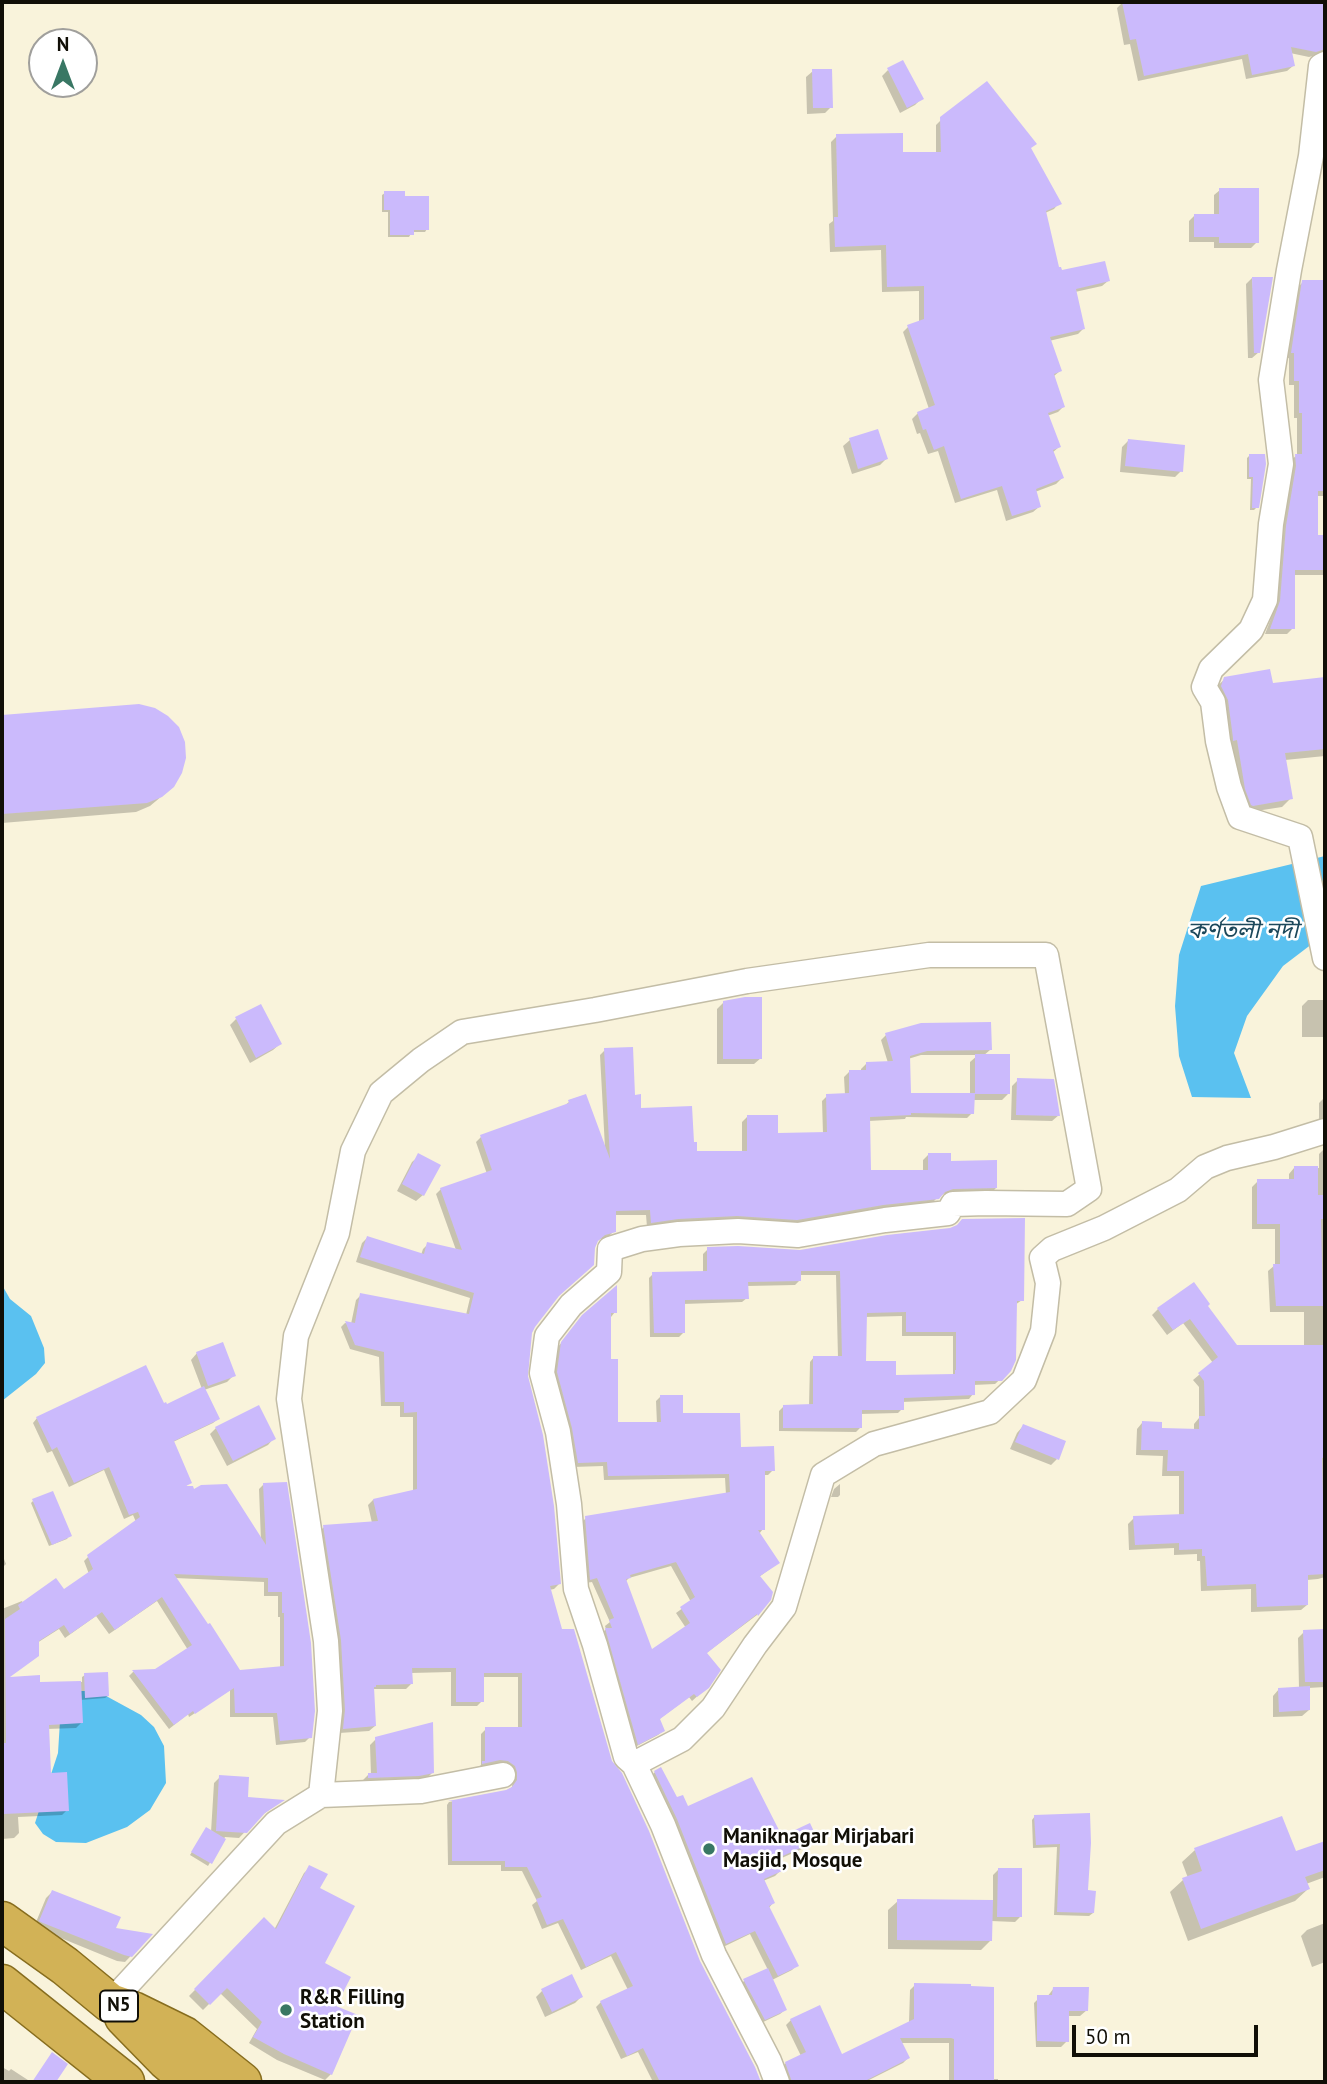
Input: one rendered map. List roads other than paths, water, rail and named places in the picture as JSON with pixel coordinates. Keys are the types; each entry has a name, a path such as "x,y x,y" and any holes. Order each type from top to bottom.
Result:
{"highway":[{"name":"N5","path":"2,1921 65,1966 110,2003 166,2060 192,2082"},
{"path":"2,1984 125,2082"},
{"name":"N5","path":"110,2003 184,2036 242,2082"},
{"path":"73,2042 99,2082"}],"street":[{"path":"1325,64 1321,66 1311,156 1271,380 1281,464 1271,524 1265,600 1251,630 1211,669 1205,687 1213,702 1218,741 1229,787 1240,817 1300,837 1325,958"},
{"path":"321,1795 330,1711 326,1641 289,1399 296,1336 337,1233 353,1151 381,1094 421,1060 462,1032 747,981 929,955 1046,955 1089,1189 1067,1204 953,1205 948,1213 885,1220 798,1235 738,1231 642,1238 610,1249 609,1272 571,1305 547,1336 542,1373 558,1432 569,1504 576,1589 595,1645 626,1757 634,1764 663,1825 714,1955 769,2061 777,2082"},
{"path":"634,1764 682,1740 713,1708 784,1607 823,1475 874,1444 990,1412 1024,1380 1043,1331 1048,1283 1042,1258 1052,1249 1104,1228 1178,1191 1205,1167 1227,1158 1325,1131"},
{"path":"110,2003 276,1822 321,1795 421,1791 503,1775"}],"water":[{"name":"কর্ণতলী নদী","path":"1325,856 1325,934 1283,966 1247,1016 1234,1053 1251,1098 1192,1097 1179,1056 1175,1006 1179,955 1201,886"},
{"path":"2,1285 10,1299 31,1316 44,1348 45,1363 36,1374 2,1401"},
{"path":"77,1691 97,1691 141,1715 154,1727 164,1746 166,1783 150,1810 127,1827 86,1843 56,1842 43,1834 35,1823 58,1753 60,1721"}],"place":[{"name":"Maniknagar Mirjabari Masjid, Mosque","path":"709,1849"},
{"name":"R&R Filling Station","path":"286,2010"}]}
